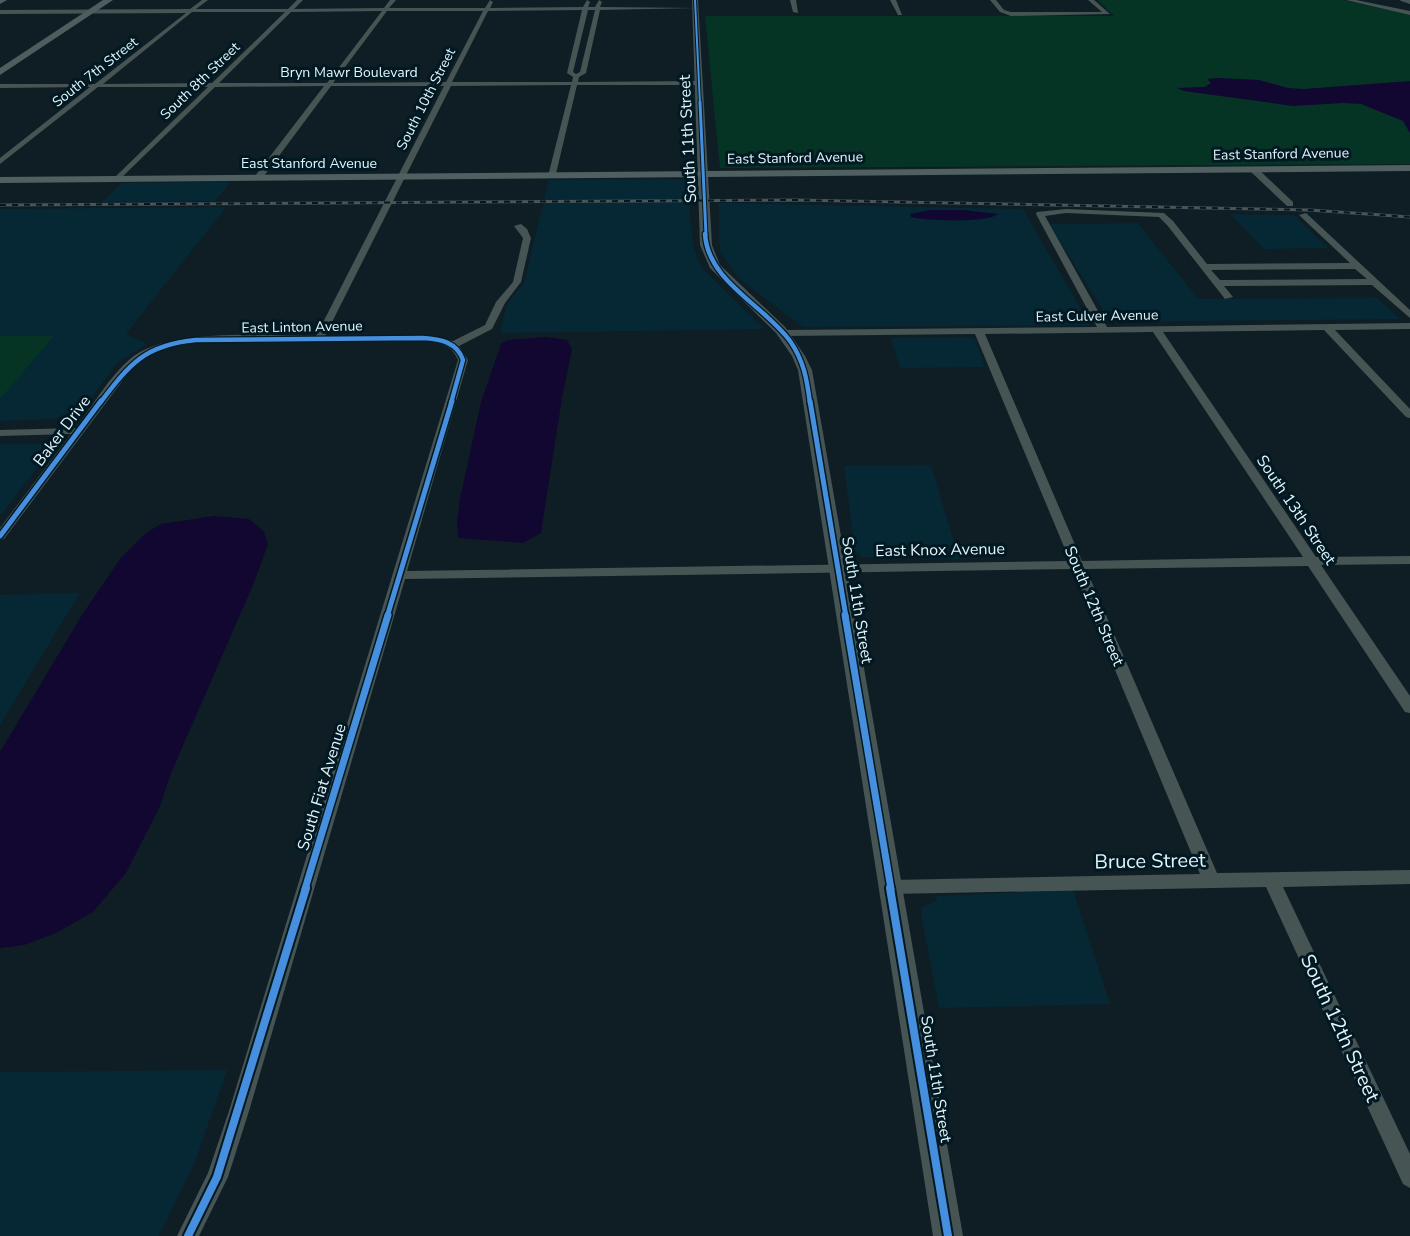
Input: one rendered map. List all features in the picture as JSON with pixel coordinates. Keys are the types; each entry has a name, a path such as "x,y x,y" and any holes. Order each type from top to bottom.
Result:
{"main road":[{"path":"0,72 109,0"},
{"name":"East Stanford Avenue","path":"0,180 1410,168"}],"street":[{"name":"South 7th Street","path":"0,162 206,0"},
{"name":"South 8th Street","path":"118,179 300,0"},
{"path":"258,178 393,0"},
{"name":"South 10th Street","path":"319,339 491,0"},
{"path":"575,80 570,73 587,0"},
{"path":"552,176 575,80 583,73 599,0"},
{"path":"793,0 796,12"},
{"path":"892,0 900,14"},
{"path":"993,0 1006,14 1107,14 1091,0"},
{"path":"1349,0 1410,13"},
{"path":"1403,0 1410,2"},
{"path":"0,12 597,9 695,4"},
{"name":"South 11th Street","path":"695,4 706,245 710,257 722,276 784,333 797,352 805,370 948,1236"},
{"name":"Bryn Mawr Boulevard","path":"0,79 699,79"},
{"name":"Bryn Mawr Boulevard","path":"0,86 329,84 451,80"},
{"path":"1254,169 1290,204"},
{"path":"1104,330 1040,214 1044,212 1161,215 1170,223 1228,297"},
{"path":"1303,215 1410,315"},
{"path":"453,345 489,327 501,302 517,282 527,238 518,226"},
{"path":"1205,267 1356,266"},
{"path":"1218,283 1373,282"},
{"name":"East Culver Avenue","path":"784,333 1410,326"},
{"path":"1327,327 1410,415"},
{"name":"South 13th Street","path":"1156,329 1410,708"},
{"name":"South 12th Street","path":"979,331 1211,880"},
{"name":"East Linton Avenue","path":"153,349 177,342 196,340 423,338 441,340 453,345"},
{"name":"South Fiat Avenue","path":"188,1236 217,1177 238,1111 463,360 459,349 453,345"},
{"name":"Baker Drive","path":"0,536 128,365 153,349"},
{"path":"0,433 78,431"},
{"name":"East Knox Avenue","path":"399,575 1410,560"},
{"name":"Bruce Street","path":"890,887 1410,877"},
{"name":"South 12th Street","path":"1271,879 1410,1177"}],"shaded area":[{"path":"1207,79 1259,80 1288,88 1304,89 1410,81 1410,133 1403,121 1361,104 1293,106 1184,91 1177,88 1205,87 1211,83"},
{"path":"549,180 684,180 690,184 693,246 701,267 764,329 500,333 507,304 524,283"},
{"path":"231,182 215,201 102,202 122,183"},
{"path":"719,203 1023,209 1090,325 803,327 737,277 721,253"},
{"path":"226,207 126,334 147,344 117,363 88,402 73,412 52,419 0,421 0,209"},
{"path":"930,210 963,210 998,214 982,219 942,220 911,217 910,214"},
{"path":"1230,214 1294,215 1328,248 1264,249"},
{"path":"1138,223 1198,299 1377,298 1400,319 1110,321 1049,224"},
{"path":"545,337 567,340 572,349 541,533 523,543 458,538 457,521 460,499 481,402 501,344 508,340"},
{"path":"968,337 975,339 985,367 900,368 891,338"},
{"path":"0,444 49,444 54,446 0,516"},
{"path":"931,465 959,559 862,557 855,551 844,466"},
{"path":"214,516 249,519 264,532 268,544 253,585 171,773 160,806 126,873 93,912 56,933 24,945 0,948 0,752 82,615 120,559 146,533 161,524"},
{"path":"80,593 56,632 0,725 0,595"},
{"path":"1073,890 1110,1004 939,1008 921,914 922,907 937,901 936,896"},
{"path":"227,1070 195,1162 159,1236 0,1236 0,1072"}],"green space":[{"path":"1098,0 1343,0 1410,15 1410,164 720,168 705,16 1114,16"},
{"path":"0,336 54,336 0,399"}],"railway":[{"path":"0,205 795,200 1310,210 1410,217"}],"cycle path":[{"path":"695,0 706,245 714,266 781,330 799,356 805,370 948,1236"},
{"path":"0,536 125,370 132,362 149,351 176,342 196,340 423,338 436,339 453,345 461,354 463,360 455,390 239,1111 217,1177 188,1236"}]}
